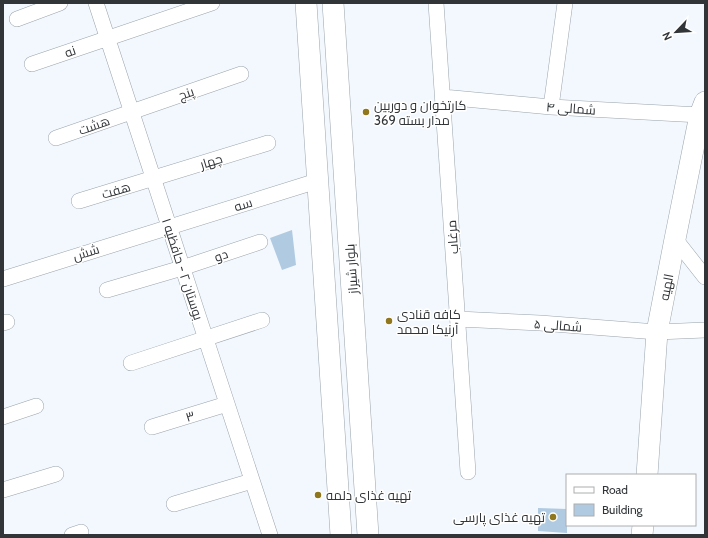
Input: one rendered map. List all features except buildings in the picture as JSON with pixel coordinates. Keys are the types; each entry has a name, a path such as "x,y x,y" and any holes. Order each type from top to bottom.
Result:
{"main road":[{"path":"306,3 341,535"},
{"name":"بلوار شیراز","path":"333,3 368,535"},
{"name":"الهیه","path":"646,474 657,332 703,108"}],"street":[{"path":"17,19 60,3"},
{"name":"بوستان ۲ - حافظیه ۱","path":"96,3 270,535"},
{"path":"107,38 212,3"},
{"name":"مرغاب","path":"436,3 468,472"},
{"path":"551,107 565,3"},
{"name":"نه","path":"32,64 107,38"},
{"name":"پنج","path":"132,112 241,74"},
{"name":"۴ شمالی","path":"443,97 551,107 703,108"},
{"name":"هشت","path":"56,138 132,112"},
{"name":"چهار","path":"153,179 268,143"},
{"name":"هفت","path":"79,201 153,179"},
{"name":"سه","path":"169,226 317,181"},
{"name":"شش","path":"3,279 169,226"},
{"path":"675,239 705,277"},
{"name":"دو","path":"182,268 260,242"},
{"path":"107,290 182,268"},
{"name":"۵ شمالی","path":"458,319 540,323 657,332 705,330"},
{"path":"131,363 262,320"},
{"name":"۳","path":"152,427 227,404"},
{"path":"3,416 36,406"},
{"path":"3,490 56,474"},
{"path":"174,504 252,481"}],"place":[{"name":"کارتخوان و دوربین مدار بسته 369","path":"366,112"},
{"name":"کافه قنادی آرنیکا محمد","path":"389,321"},
{"name":"تهیه غذای دلمه","path":"318,495"},
{"name":"تهیه غذای پارسی","path":"553,517"}]}
